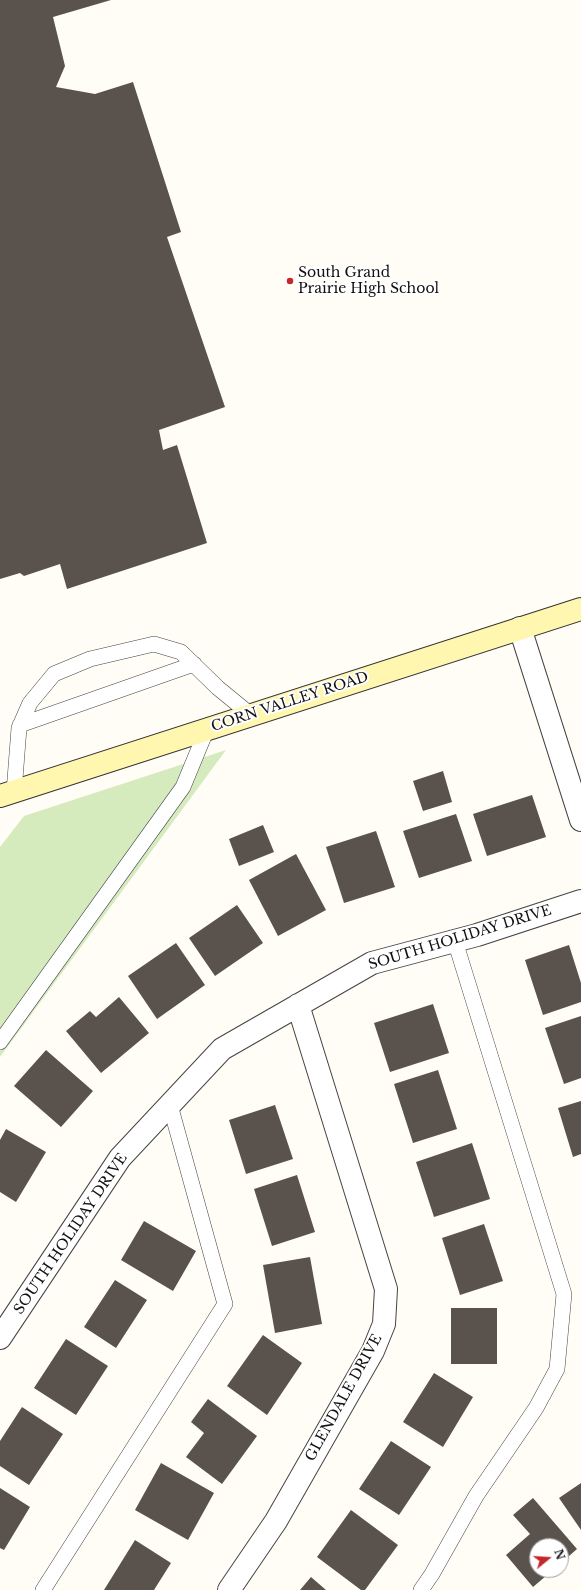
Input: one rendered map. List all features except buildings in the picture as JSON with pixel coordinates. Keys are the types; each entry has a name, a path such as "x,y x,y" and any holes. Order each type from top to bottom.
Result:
{"main road":[{"name":"CORN VALLEY ROAD","path":"7,794 581,609"}],"street":[{"path":"520,628 581,820"},
{"name":"SOUTH HOLIDAY DRIVE","path":"0,1338 120,1158 222,1049 372,963 455,941 581,901"},
{"name":"GLENDALE DRIVE","path":"229,1590 280,1514 373,1350 384,1324 386,1289 298,1005"}],"lane":[{"path":"7,794 20,725 30,703 54,674 90,659 154,644 181,652 218,688 251,715"},
{"path":"20,725 194,664"},
{"path":"0,1042 183,787 207,729"},
{"path":"421,1590 432,1574 476,1496 536,1408 557,1369 564,1294 455,941"},
{"path":"43,1590 225,1304 170,1105"}],"green space":[{"path":"226,750 0,1057 0,847 24,816"}],"place":[{"name":"South Grand Prairie High School","path":"290,281"}]}
